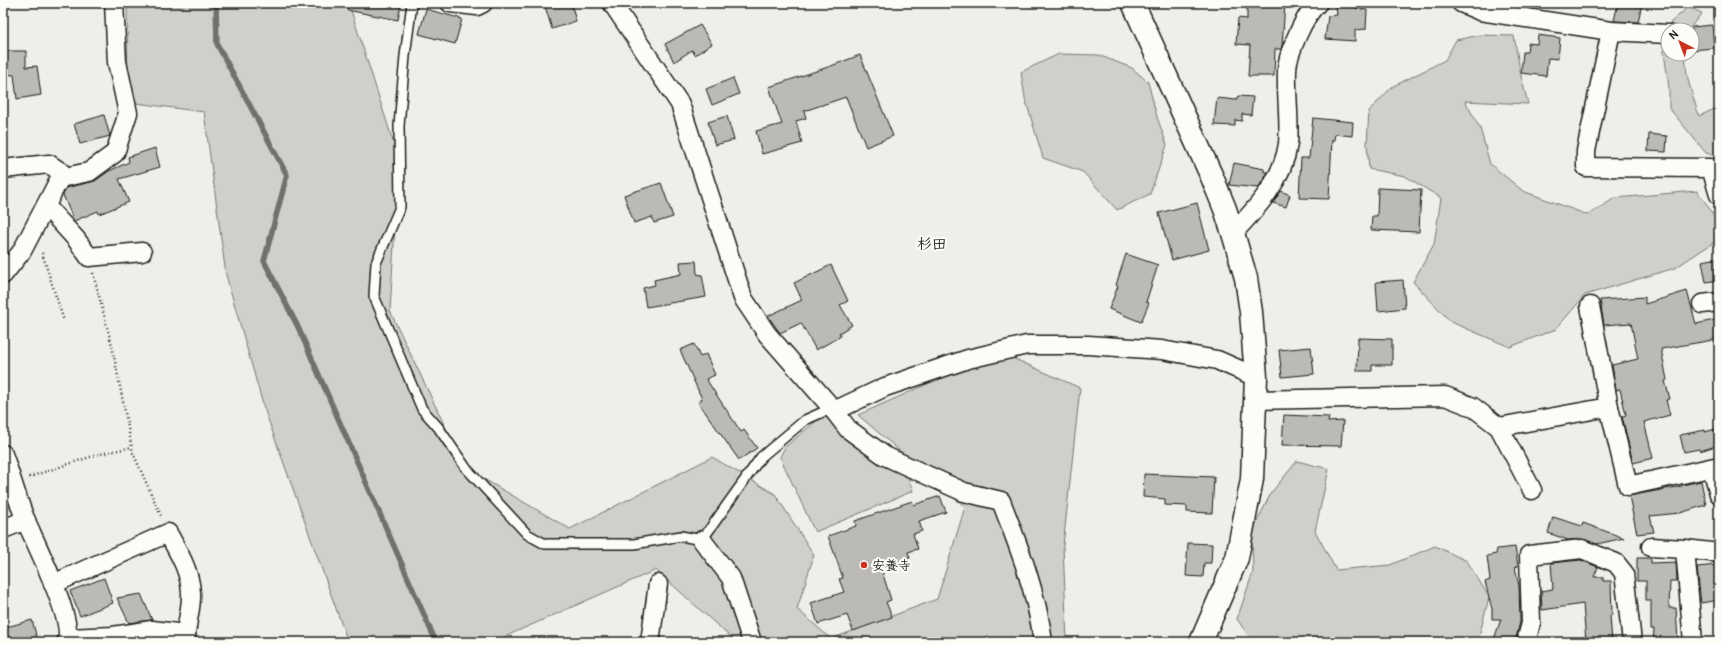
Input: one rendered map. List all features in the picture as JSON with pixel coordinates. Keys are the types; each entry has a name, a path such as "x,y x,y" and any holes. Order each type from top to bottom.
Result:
{"street":[{"path":"60,178 89,172 115,153 128,113 117,62 114,3"},
{"path":"450,3 477,6 483,3"},
{"path":"612,3 680,104 743,298 749,308 767,334 848,429 885,456 964,492 1001,501 1024,559 1040,613 1043,642"},
{"path":"1133,3 1212,177 1233,234 1247,285 1251,312 1256,377 1252,480 1237,558 1201,642"},
{"path":"1233,234 1264,200 1280,170 1288,144 1287,69 1298,32 1312,8 1318,3"},
{"path":"1461,3 1480,11 1611,31 1660,34"},
{"path":"1611,31 1586,151 1586,167 1711,168 1719,195"},
{"path":"3,169 49,164 61,172 60,178 22,251 3,275"},
{"path":"46,206 89,257 142,252"},
{"path":"1590,306 1609,407 1628,486 1716,467 1719,494"},
{"path":"833,410 885,387 968,359 1027,345 1088,345 1162,350 1216,360 1256,377"},
{"path":"1255,400 1445,396 1473,407 1499,427 1532,490"},
{"path":"1499,427 1609,407"},
{"path":"3,454 26,520 65,616 67,640 113,636 152,630 186,638 191,593 187,569 168,533 53,584"},
{"path":"3,529 26,520"},
{"path":"702,540 731,578 752,642"},
{"path":"1651,548 1685,549 1719,553"},
{"path":"1526,642 1532,623 1529,555 1582,549 1616,563 1624,573 1632,642"},
{"path":"1685,549 1693,642"},
{"path":"650,642 658,584"}],"lane":[{"path":"412,3 399,126 400,207 376,263 374,296 422,409 438,427 466,468 526,534 545,544 634,544 681,536 702,540 761,456 805,420 833,410"}],"path":[{"path":"34,227 64,320"},
{"path":"89,257 112,346 133,453 168,533"},
{"path":"13,482 96,455 132,447"}],"shaded area":[{"path":"127,3 350,3 399,160 390,311 465,468 570,529 712,457 775,494 814,555 797,609 831,639 937,599 965,507 858,415 999,352 1080,388 1063,546 1067,642 736,642 656,570 504,637 504,642 348,642 264,408 226,275 204,112 128,102"},
{"path":"1688,7 1702,13 1695,22 1671,22"},
{"path":"1480,35 1514,36 1521,76 1528,104 1465,101 1480,128 1490,164 1523,191 1588,215 1615,198 1697,191 1715,219 1719,232 1719,239 1675,268 1585,295 1556,329 1510,347 1451,322 1413,282 1434,244 1441,198 1405,176 1369,169 1367,144 1369,111 1392,87 1445,60 1456,40"},
{"path":"1059,54 1098,55 1132,68 1148,82 1157,117 1167,145 1150,194 1117,210 1083,172 1043,158 1025,98 1021,72"},
{"path":"1665,62 1686,62 1686,69 1699,116 1719,107 1719,157 1706,153 1669,108 1669,88"},
{"path":"832,408 905,470 913,491 815,532 780,457 785,447"},
{"path":"1297,461 1329,469 1315,531 1336,570 1390,565 1435,546 1467,561 1489,597 1478,641 1252,641 1237,619 1253,572 1252,532 1271,493"}],"building":[{"path":"348,3 401,4 398,20 347,10"},
{"path":"544,3 571,3 576,21 552,29"},
{"path":"1247,3 1285,3 1282,46 1281,49 1275,49 1274,76 1248,76 1250,45 1236,44 1238,18 1247,19"},
{"path":"1618,3 1642,3 1638,22 1614,21"},
{"path":"1336,4 1367,10 1366,29 1355,30 1355,41 1325,39 1328,16 1337,15"},
{"path":"426,9 462,19 455,44 419,34"},
{"path":"700,25 712,44 695,55 692,50 674,62 665,44"},
{"path":"1712,25 1714,48 1700,49 1700,26"},
{"path":"1538,35 1560,38 1558,59 1548,58 1546,76 1521,73 1523,52 1527,52 1528,43 1537,44"},
{"path":"3,51 26,51 26,67 37,66 41,95 17,99 14,75 3,74"},
{"path":"860,55 893,136 866,147 846,97 804,111 806,118 796,121 802,143 762,154 756,131 782,124 769,87"},
{"path":"733,78 739,94 712,105 706,89"},
{"path":"1238,96 1253,97 1251,115 1242,114 1242,121 1235,120 1235,126 1214,125 1217,98 1236,100"},
{"path":"104,115 110,136 80,144 74,124"},
{"path":"727,116 734,140 715,145 708,122"},
{"path":"1313,118 1353,122 1352,136 1335,134 1334,140 1332,140 1329,199 1299,198 1301,158 1309,158"},
{"path":"1649,134 1667,136 1666,152 1648,151"},
{"path":"155,148 160,167 119,179 129,202 99,214 98,211 74,221 63,195 66,188 95,181 109,171 129,162 128,157"},
{"path":"1234,163 1264,169 1264,172 1267,172 1267,174 1258,188 1229,185"},
{"path":"661,183 673,217 654,223 652,217 634,223 624,195"},
{"path":"1378,188 1421,190 1419,232 1371,230 1372,216 1377,216"},
{"path":"1281,191 1290,195 1286,207 1273,203"},
{"path":"1197,203 1209,250 1172,260 1159,213"},
{"path":"1126,254 1158,265 1146,302 1149,303 1141,322 1109,309 1118,286 1116,285"},
{"path":"1719,258 1719,280 1706,282 1702,261"},
{"path":"696,261 697,274 702,275 706,297 646,307 643,288 655,285 654,280 681,274 680,262"},
{"path":"831,265 848,301 840,305 852,325 839,333 841,336 816,350 801,323 780,333 768,316 802,300 794,283"},
{"path":"1403,280 1405,308 1378,311 1376,282"},
{"path":"1687,291 1696,324 1719,319 1719,339 1661,349 1667,380 1665,381 1670,399 1666,400 1670,415 1644,422 1653,458 1633,463 1622,416 1626,415 1620,389 1616,390 1612,365 1638,359 1631,323 1604,325 1600,300 1645,297 1645,304"},
{"path":"1358,338 1392,339 1392,365 1372,365 1372,371 1357,371"},
{"path":"694,344 700,357 706,354 715,375 706,379 741,432 744,430 757,448 739,460 698,402 702,399 680,350"},
{"path":"1311,347 1314,374 1282,377 1279,350"},
{"path":"1284,415 1329,417 1328,422 1343,421 1341,446 1282,445"},
{"path":"1719,428 1719,445 1700,451 1699,449 1684,452 1680,435 1705,430 1705,432"},
{"path":"1144,474 1214,477 1212,513 1187,512 1187,506 1165,505 1165,499 1143,497"},
{"path":"1701,481 1706,505 1680,513 1650,516 1654,532 1637,534 1629,496"},
{"name":"安養寺","path":"940,496 946,512 919,521 922,531 913,534 918,549 908,552 910,558 881,568 891,600 886,602 892,617 853,631 847,615 818,624 811,603 844,592 839,579 843,578 828,536 856,526 855,521 912,501 914,505"},
{"path":"1553,517 1582,526 1583,523 1624,538 1597,544 1581,539 1568,540 1548,533"},
{"path":"1188,543 1212,544 1211,563 1204,563 1203,577 1186,576"},
{"path":"1515,547 1518,566 1515,567 1519,586 1520,622 1515,642 1493,642 1501,619 1492,619 1492,609 1485,582 1490,580 1487,556 1496,554 1497,549"},
{"path":"1637,558 1651,558 1651,563 1676,562 1677,581 1670,581 1669,608 1676,608 1678,642 1653,642 1654,629 1651,629 1651,600 1646,600 1646,581 1637,581"},
{"path":"1581,560 1598,567 1594,577 1603,577 1603,581 1611,581 1612,615 1610,616 1612,642 1586,642 1583,604 1542,610 1541,591 1553,589 1551,563"},
{"path":"1717,565 1719,600 1701,603 1697,567"},
{"path":"104,578 113,603 80,616 70,591"},
{"path":"141,594 152,620 129,623 117,598"},
{"path":"32,620 38,642 3,642 3,628"}],"waterway":[{"path":"216,3 217,44 287,175 264,261 298,327 436,642"}],"place":[{"name":"安養寺","path":"864,565"}],"district":[{"name":"杉田","path":"932,244"}]}
